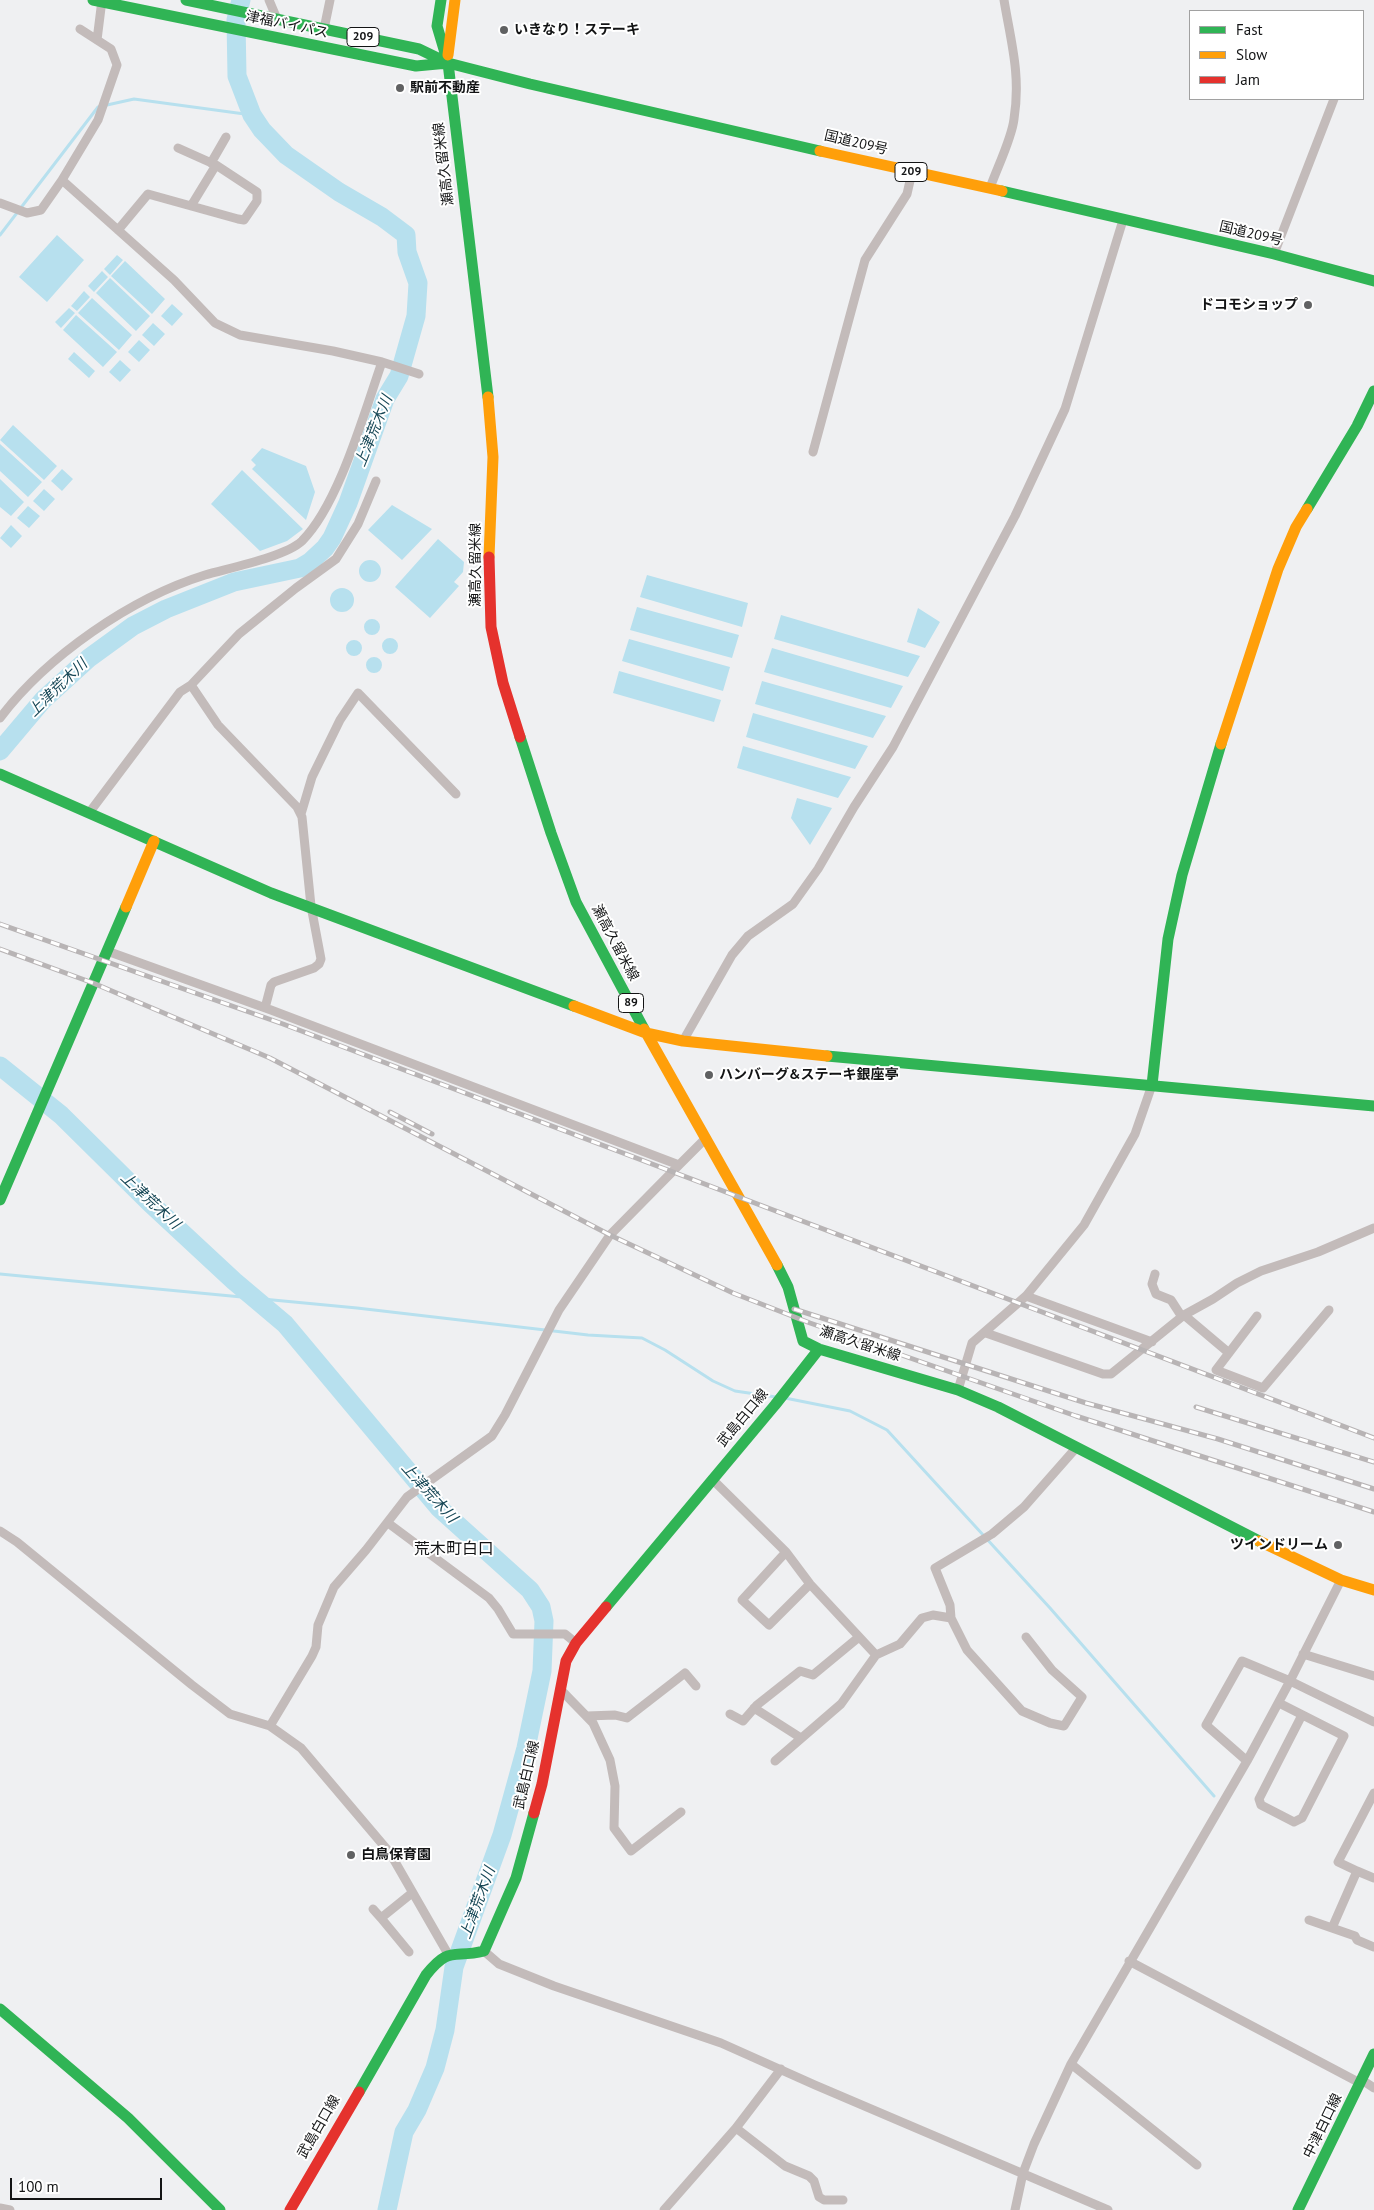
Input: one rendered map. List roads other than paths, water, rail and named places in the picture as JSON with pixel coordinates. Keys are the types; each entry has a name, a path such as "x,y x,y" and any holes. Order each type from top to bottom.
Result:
{"main road":[{"name":"津福バイパス","path":"186,0 419,49 448,63"},
{"path":"441,0 437,26 448,63"},
{"path":"448,63 455,0"},
{"name":"津福バイパス","path":"99,1 416,66 448,63"},
{"name":"国道209号","path":"448,63 530,84 1274,254 1374,281"},
{"name":"瀬高久留米線","path":"448,63 480,346 488,394 493,457 489,556 491,627 502,682 551,833 576,902 646,1033 788,1287 803,1341 819,1349 958,1390 1012,1413 1230,1527 1341,1580 1374,1590"},
{"path":"1152,1085 1168,940 1182,875 1241,681 1278,569 1296,527 1357,426 1374,391"},
{"path":"1,774 154,840 271,894 646,1033 683,1041 789,1053 1374,1106"},
{"path":"0,1200 154,840"},
{"name":"武島白口線","path":"480,1952 516,1878 542,1784 566,1661 576,1643 775,1405 819,1349"},
{"path":"448,1954 480,1952"},
{"name":"武島白口線","path":"290,2210 426,1975 438,1960 448,1954"},
{"path":"0,2009 128,2118 220,2210"},
{"name":"中津白口線","path":"1298,2210 1374,2054"}],"street":[{"path":"269,0 277,19"},
{"path":"324,29 330,0"},
{"path":"990,188 1014,120 1017,75 1014,48 1004,0"},
{"path":"97,40 99,1"},
{"path":"0,203 27,213 41,210 62,180 98,120 117,65 111,49 80,29"},
{"path":"1274,254 1334,100"},
{"path":"191,206 226,137"},
{"path":"118,230 148,194 244,220 257,201 257,192 213,164 178,148"},
{"path":"813,452 864,260 907,194 912,172"},
{"path":"62,180 174,280 214,323 240,334 333,351 382,362 419,374"},
{"path":"683,1041 732,955 748,936 793,904 818,869 854,807 893,747 1015,516 1065,409 1122,220"},
{"path":"0,718 11,703 51,662 137,602 204,575 267,558 300,543 318,524 345,466 382,362"},
{"path":"89,813 180,692 191,685 239,634 296,588 336,559 358,524 376,481"},
{"path":"191,685 218,725 297,807 301,814"},
{"path":"265,1008 271,986 274,982 314,968 319,964 321,958 311,909 301,814 312,777 340,720 358,693 456,794"},
{"path":"107,951 265,1008 679,1165"},
{"path":"958,1390 972,1343 986,1333 1026,1296 1090,1215 1135,1134 1152,1085"},
{"path":"270,1726 312,1656 316,1647 320,1619 334,1587 407,1497 492,1436 505,1415 558,1310 610,1235 706,1138"},
{"path":"986,1333 1103,1374 1111,1374 1183,1316 1237,1283 1261,1271 1318,1252 1374,1228"},
{"path":"1155,1274 1152,1284 1156,1294 1171,1300 1183,1316 1229,1353"},
{"path":"1026,1296 1152,1342"},
{"path":"1257,1316 1216,1370 1263,1388 1328,1310"},
{"path":"1026,1637 1052,1670 1082,1698 1064,1726 1050,1723 1022,1711 966,1650 951,1618 950,1605 935,1568 992,1534 1024,1507 1076,1448"},
{"path":"712,1479 786,1552 810,1584 876,1655"},
{"path":"388,1522 488,1598 498,1609 513,1634 565,1634 576,1643"},
{"path":"0,1531 17,1542 230,1714 270,1726 301,1748 390,1853 448,1954"},
{"path":"786,1552 742,1600 769,1625 810,1584"},
{"path":"1015,2210 1023,2173 1034,2144 1071,2064 1129,1961 1247,1761 1279,1703 1341,1580"},
{"path":"775,1761 841,1704 876,1655 900,1644 922,1618 933,1615 951,1618"},
{"path":"730,1714 743,1721 754,1708 800,1671 813,1675 859,1637"},
{"path":"1303,1654 1374,1676"},
{"path":"1247,1761 1206,1725 1242,1661 1290,1681 1374,1722"},
{"path":"587,1716 615,1715 627,1718 685,1674 696,1686"},
{"path":"560,1689 593,1723 610,1760 615,1786 614,1828 632,1851 681,1812"},
{"path":"1279,1703 1344,1736 1302,1818 1294,1822 1261,1805 1259,1798 1302,1715"},
{"path":"754,1708 801,1738"},
{"path":"1374,1793 1338,1862 1374,1878"},
{"path":"1332,1928 1357,1871"},
{"path":"381,1918 412,1892"},
{"path":"374,1909 409,1952"},
{"path":"1309,1920 1355,1936 1357,1940 1374,1947"},
{"path":"480,1952 499,1964 554,1986 721,2043 1108,2210"},
{"path":"1129,1961 1374,2088"},
{"path":"1071,2064 1197,2165"},
{"path":"664,2210 736,2128 781,2069"},
{"path":"736,2128 785,2166 809,2176 814,2181 819,2197 824,2200 842,2200"},
{"path":"0,2208 10,2210"}],"water":[{"path":"57,235 84,260 47,302 19,277"},
{"path":"117,255 123,260 110,275 104,269"},
{"path":"125,261 165,299 152,314 111,276"},
{"path":"102,271 108,277 94,292 88,286"},
{"path":"110,278 150,316 136,331 96,293"},
{"path":"84,291 90,297 77,311 71,306"},
{"path":"92,298 132,335 119,350 78,313"},
{"path":"172,304 183,314 172,326 161,316"},
{"path":"69,308 75,313 61,328 55,322"},
{"path":"76,315 117,352 103,367 63,330"},
{"path":"153,323 165,334 154,346 142,335"},
{"path":"139,340 150,350 139,362 128,352"},
{"path":"74,352 95,371 89,378 68,359"},
{"path":"120,360 131,370 120,382 109,372"},
{"path":"13,425 57,466 44,480 0,440"},
{"path":"0,444 42,482 28,497 0,471"},
{"path":"262,448 306,466 315,492 306,520 252,469 256,465 251,460"},
{"path":"62,469 73,479 62,491 51,481"},
{"path":"242,470 303,529 287,541 260,551 211,504"},
{"path":"0,479 24,502 11,516 0,507"},
{"path":"44,489 55,499 44,511 33,501"},
{"path":"392,505 432,529 402,560 368,530"},
{"path":"28,506 40,516 29,528 17,518"},
{"path":"11,525 22,536 11,548 0,538"},
{"path":"438,539 464,562 463,572 454,582 459,586 430,618 395,587"},
{"path":"370,560 378,563 381,571 378,579 370,582 362,579 359,571 362,563"},
{"path":"647,575 748,603 742,627 640,597"},
{"path":"342,588 351,591 354,600 351,609 342,612 333,609 330,600 333,591"},
{"path":"637,607 739,635 732,658 630,630"},
{"path":"918,608 940,622 925,648 907,642"},
{"path":"781,615 920,656 908,677 774,639"},
{"path":"369,619 375,619 380,624 378,633 369,635 364,630 364,624"},
{"path":"387,638 393,638 398,643 396,652 387,654 382,649 382,643"},
{"path":"629,639 730,667 723,691 622,661"},
{"path":"351,640 357,640 362,645 360,654 351,656 346,651 346,645"},
{"path":"772,648 903,686 891,708 764,672"},
{"path":"371,657 377,657 382,662 380,671 371,673 366,668 366,662"},
{"path":"619,671 721,700 714,722 613,693"},
{"path":"762,681 886,716 873,738 755,704"},
{"path":"753,713 868,746 855,769 746,737"},
{"path":"743,746 851,777 838,798 737,768"},
{"path":"797,798 832,808 810,845 791,818"}],"waterway":[{"name":"上津荒木川","path":"0,751 43,700 89,658 133,626 166,609 234,582 300,568 310,562 325,548 332,538 348,503 385,399 399,376 416,316 418,283 407,252 406,235 382,217 339,192 286,155 262,130 252,115 237,76 236,20 241,0"},
{"path":"0,235 98,107 134,99 252,115"},
{"name":"上津荒木川","path":"0,1066 61,1115 150,1203 234,1281 285,1324 439,1508 530,1590 541,1607 544,1621 542,1671 526,1748 502,1835 454,1967 445,2030 435,2068 417,2110 404,2132 387,2210"},
{"path":"0,1274 357,1308 588,1335 642,1338 665,1350 713,1381 735,1391 776,1397"},
{"path":"785,1398 850,1411 887,1430 1050,1608 1214,1796"}],"railway":[{"path":"0,924 283,1024 1374,1438"},
{"path":"0,949 93,983 270,1058 610,1235 733,1293 810,1323 1076,1416 1374,1512"},
{"path":"390,1112 432,1134"},
{"path":"794,1309 1086,1403 1218,1439 1374,1489"},
{"path":"1196,1407 1374,1462"}],"place":[{"name":"いきなり！ステーキ","path":"504,30"},
{"name":"駅前不動産","path":"400,88"},
{"name":"ドコモショップ","path":"1308,305"},
{"name":"ハンバーグ&ステーキ銀座亭","path":"709,1075"},
{"name":"ツインドリーム","path":"1338,1545"},
{"name":"白鳥保育園","path":"351,1855"}],"district":[{"name":"荒木町白口","path":"454,1549"}]}
